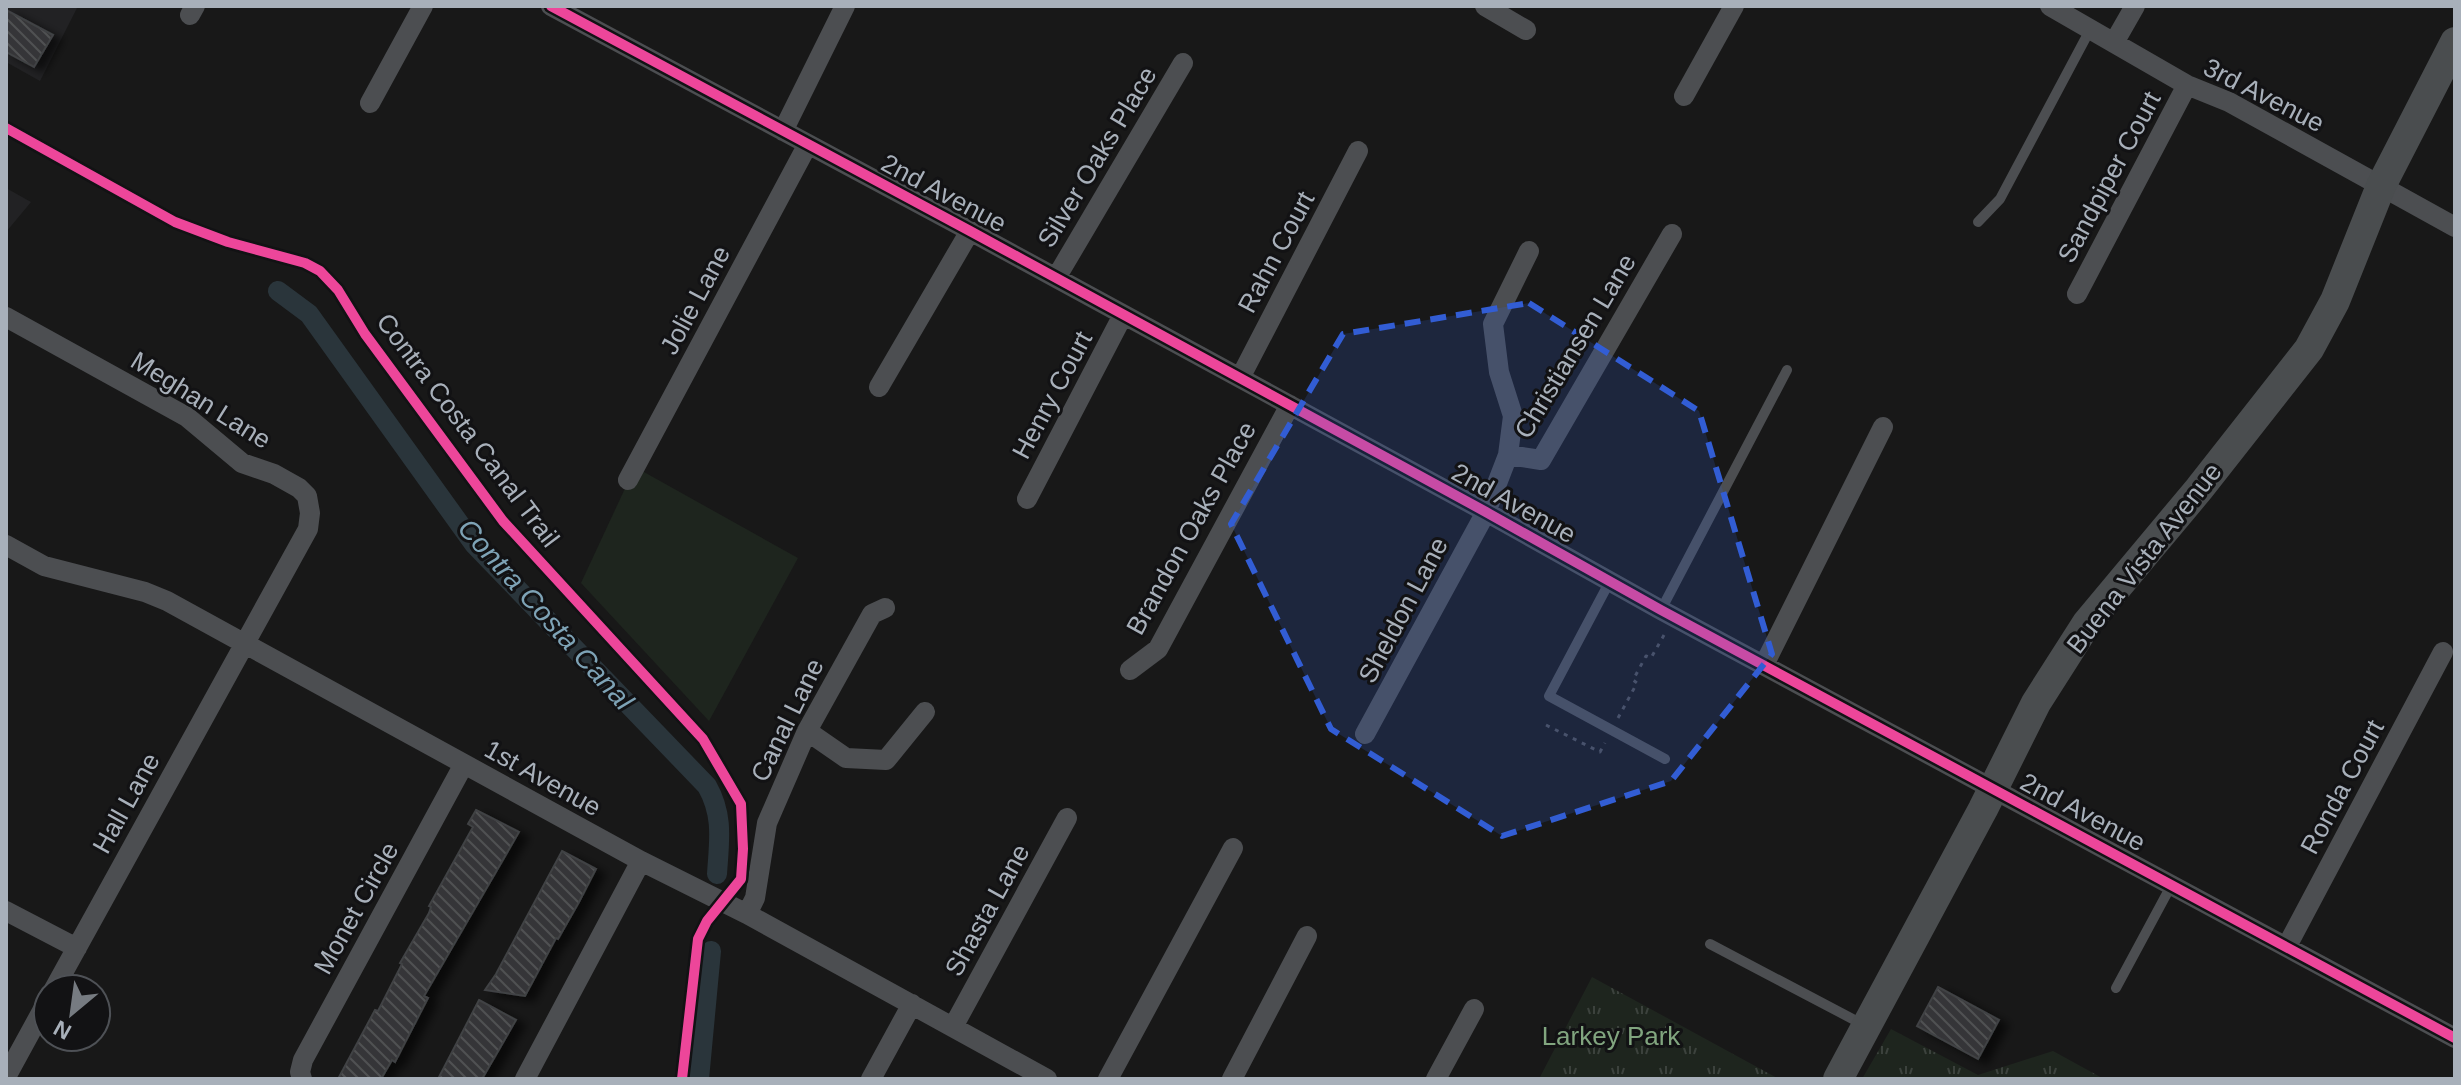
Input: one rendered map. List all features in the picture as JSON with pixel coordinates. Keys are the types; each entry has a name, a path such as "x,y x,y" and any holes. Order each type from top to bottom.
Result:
{"street":[{"path":"370,103 423,6"},
{"name":"2nd Avenue","path":"551,6 1290,405 1661,610 2454,1034"},
{"path":"783,131 845,6"},
{"path":"1485,6 1526,30"},
{"path":"1684,96 1734,6"},
{"name":"3rd Avenue","path":"2050,6 2187,85 2229,102 2455,227"},
{"path":"2115,41 2135,6"},
{"name":"Buena Vista Avenue","path":"1838,1079 2036,703 2087,623 2199,489 2309,349 2335,301 2381,186 2455,42"},
{"name":"Silver Oaks Place","path":"1056,278 1183,63"},
{"name":"Sandpiper Court","path":"2077,294 2187,85"},
{"name":"Jolie Lane","path":"628,480 808,144"},
{"name":"Rahn Court","path":"1240,378 1358,151"},
{"path":"879,387 970,231"},
{"name":"Christiansen Lane","path":"1508,455 1541,460 1672,234"},
{"name":"Sheldon Lane","path":"1365,734 1486,512 1508,455 1513,416 1499,372 1493,324 1529,251"},
{"name":"Henry Court","path":"1027,499 1123,315"},
{"name":"Meghan Lane","path":"6,317 187,417 242,463 274,474 307,496 310,513 308,529 243,643"},
{"name":"Brandon Oaks Place","path":"1130,670 1158,649 1290,405"},
{"path":"1764,665 1883,427"},
{"name":"1st Avenue","path":"6,545 44,566 145,592 167,601 641,861 747,914 1045,1079"},
{"name":"Canal Lane","path":"747,914 755,898 767,823 807,731 872,614 885,608"},
{"name":"Hall Lane","path":"63,973 243,643"},
{"name":"Ronda Court","path":"2287,946 2443,652"},
{"path":"807,731 846,758 886,760 925,712"},
{"name":"Monet Circle","path":"302,1079 303,1060 464,764"},
{"name":"Shasta Lane","path":"953,1027 1067,818"},
{"path":"1108,1079 1233,848"},
{"path":"525,1079 641,861"},
{"path":"6,911 77,948"},
{"path":"1232,1079 1307,936"},
{"path":"871,1079 912,1004"},
{"path":"1436,1079 1474,1009"},
{"path":"6,1077 32,1029"}],"lane":[{"path":"1978,222 2000,199 2091,28"},
{"path":"1661,610 1787,370"},
{"path":"1610,581 1549,696 1665,759"},
{"path":"2116,988 2172,884"},
{"path":"1710,944 1867,1026"}],"path":[{"path":"1546,725 1600,752 1637,683 1633,680 1646,656 1651,658 1666,632"}],"highlighted area":[{"path":"1529,303 1699,411 1772,654 1671,781 1502,836 1331,729 1231,524 1343,334"}],"shaded area":[{"path":"6,6 78,6 40,81 6,62"},
{"path":"6,188 31,202 6,232"}],"green space":[{"path":"635,467 798,558 709,721 581,583"},
{"name":"Larkey Park","path":"1592,977 1779,1079 1539,1079"},
{"path":"1891,1029 1978,1075 2053,1051 2104,1079 1862,1079"}],"building":[{"path":"6,10 53,35 34,67 6,52"},
{"path":"476,810 519,832 424,996 428,998 395,1062 392,1060 381,1079 338,1079 429,913 429,906 473,827 468,824"},
{"path":"562,851 596,869 579,902 525,996 485,990 496,974"},
{"path":"1938,987 1999,1020 1978,1059 1917,1026"},
{"path":"479,1000 516,1020 482,1079 438,1079"}],"waterway":[{"name":"Contra Costa Canal","path":"278,291 309,314 474,544 707,786 718,819 717,874"},
{"name":"Contra Costa Canal","path":"699,1079 711,951"}],"cycle path":[{"path":"551,6 2455,1038"},
{"name":"Contra Costa Canal Trail","path":"6,128 175,222 228,242 305,263 320,271 338,290 365,334 503,521 703,739 741,804 743,849 741,879 707,921 698,939 682,1079"}]}
